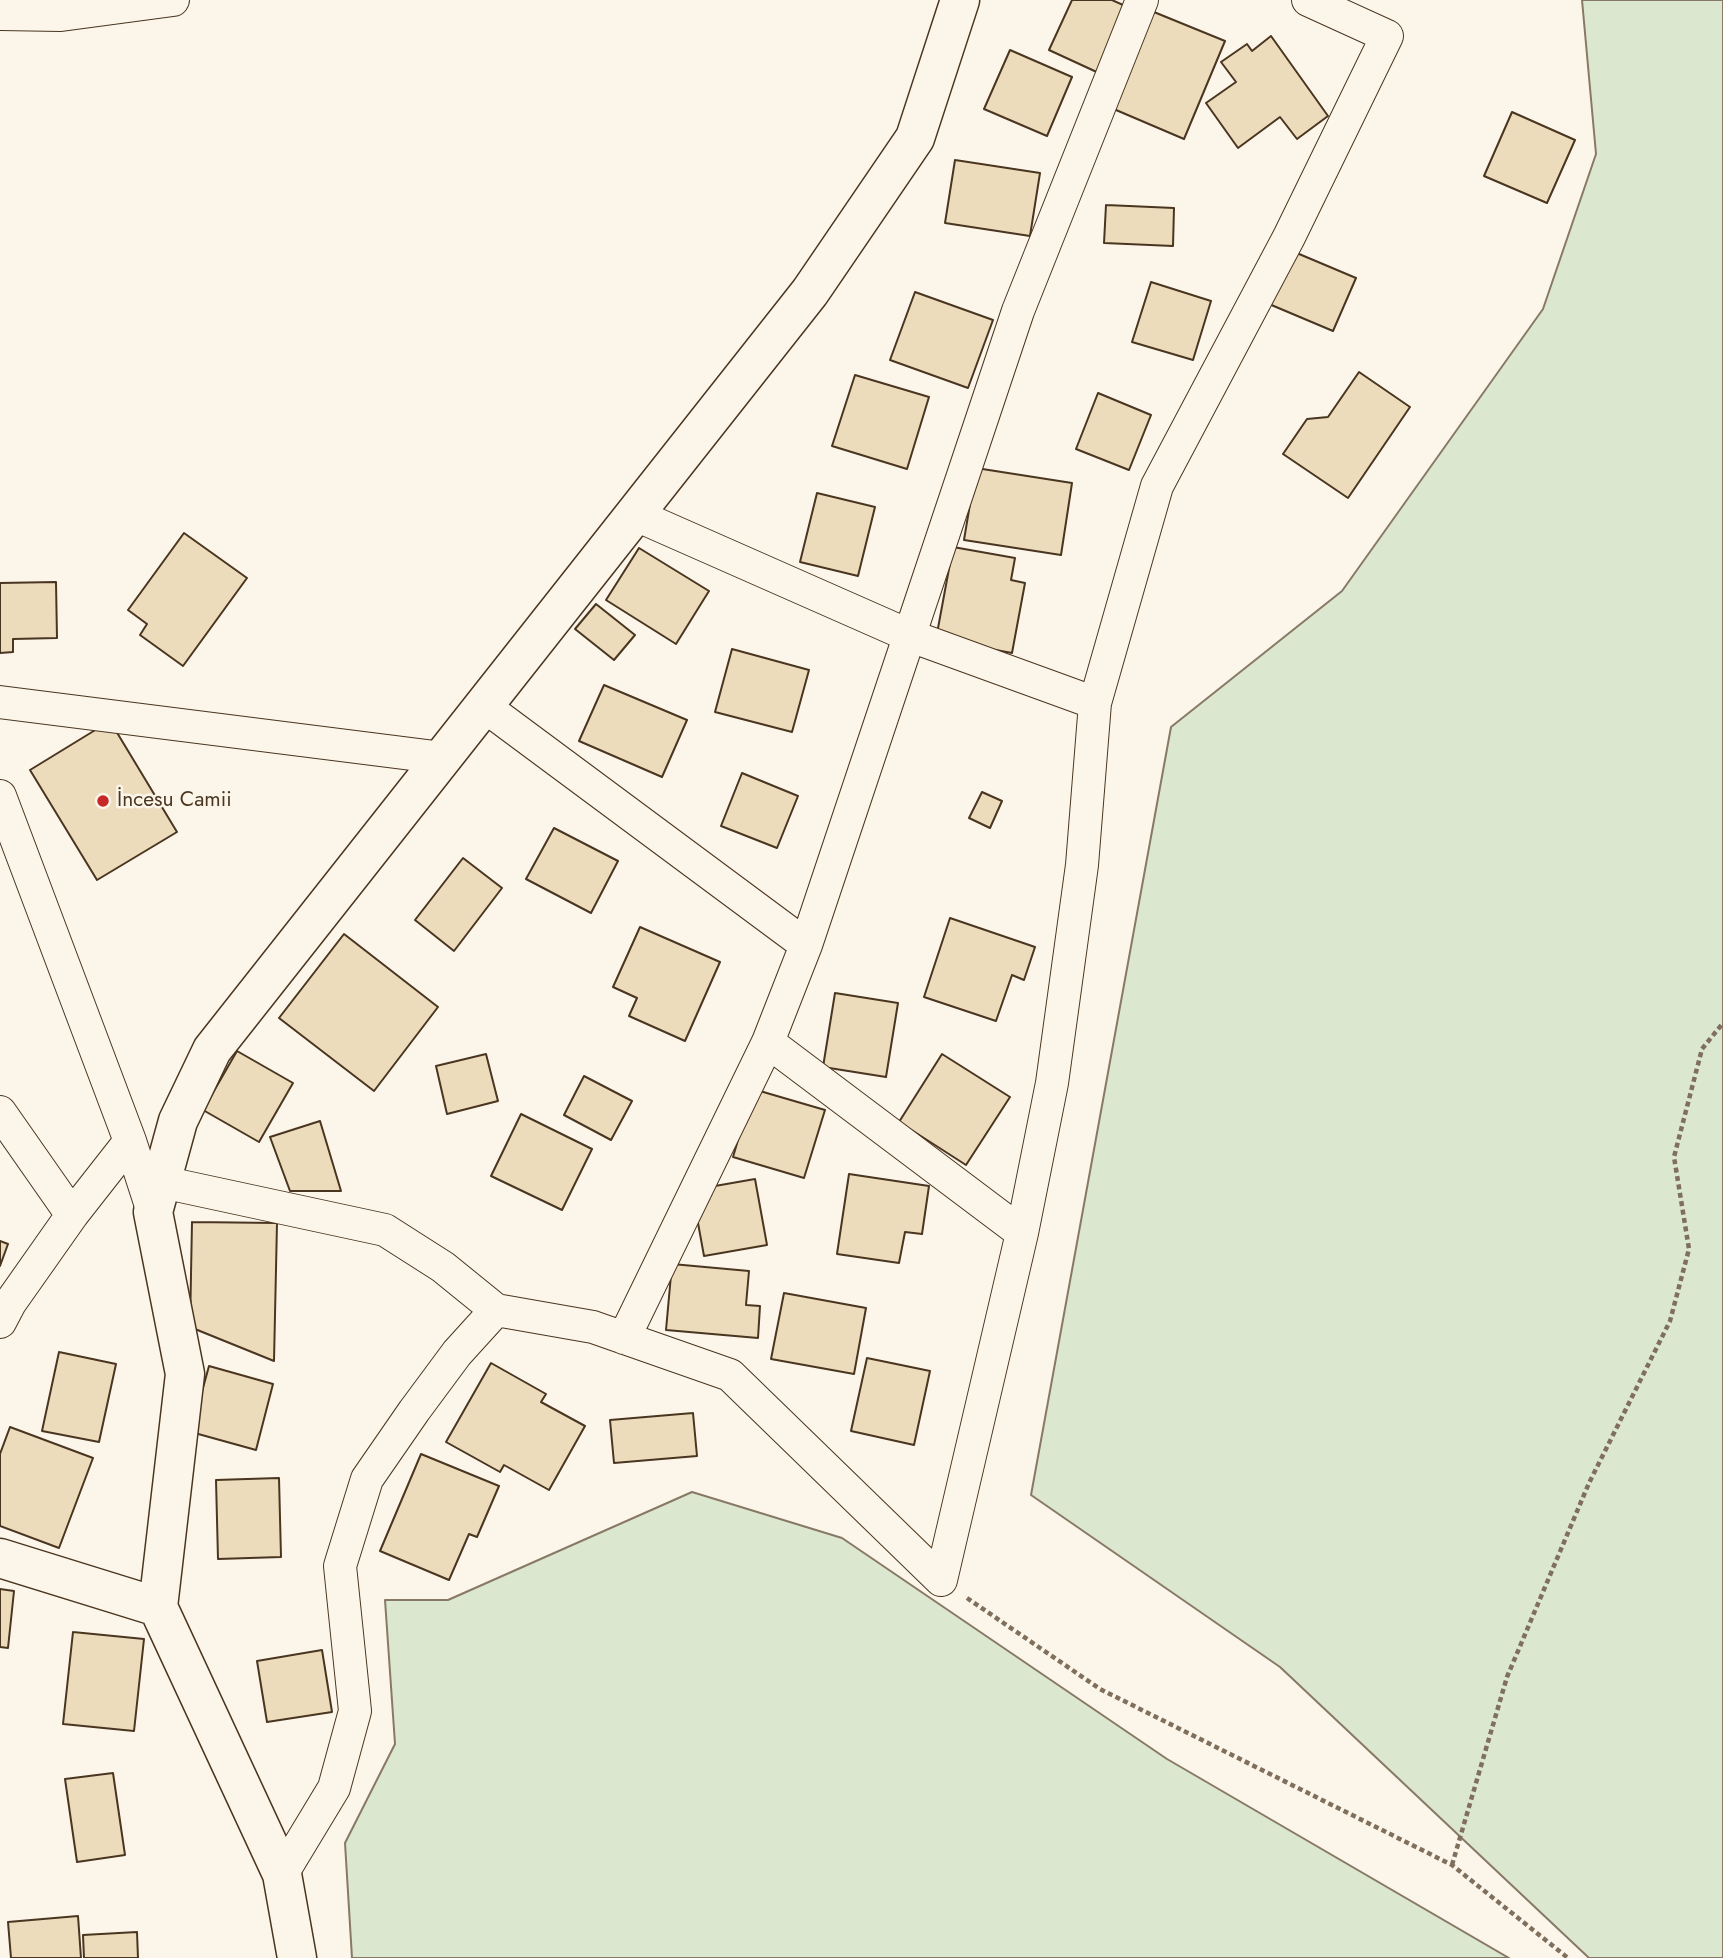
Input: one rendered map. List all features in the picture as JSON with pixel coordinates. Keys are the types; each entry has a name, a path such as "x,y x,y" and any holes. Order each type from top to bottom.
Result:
{"street":[{"path":"0,14 61,15 173,0"},
{"path":"158,1197 178,1121 212,1051 810,292 915,138 960,0"},
{"path":"624,1338 768,1042 806,945 1018,311 1142,0"},
{"path":"941,1580 1021,1233 1052,1083 1083,865 1095,703 1157,486 1289,237 1387,36 1308,0"},
{"path":"636,515 908,635 1095,703"},
{"path":"0,702 443,758"},
{"path":"484,706 806,945"},
{"path":"0,796 130,1141 158,1197 185,1374 158,1607 282,1874 297,1958"},
{"path":"768,1042 1021,1233"},
{"path":"0,1112 72,1215"},
{"path":"0,1322 10,1303 72,1215 130,1141"},
{"path":"158,1197 385,1230 443,1267 495,1310 593,1327 730,1375 941,1580"},
{"path":"282,1874 334,1788 355,1711 340,1566 367,1479 457,1353 495,1310"},
{"path":"0,1558 158,1607"}],"path":[{"path":"1452,1865 1507,1677 1589,1483 1670,1321 1689,1249 1674,1157 1702,1049 1723,1023"},
{"path":"941,1580 1100,1689 1452,1865 1567,1958"}],"green space":[{"path":"1582,0 1723,0 1723,1958 1589,1958 1280,1667 1031,1495 1171,727 1342,591 1543,309 1596,154"},
{"path":"692,1492 842,1538 1167,1759 1509,1958 352,1958 345,1843 395,1744 385,1600 448,1600"}],"building":[{"path":"1072,0 1112,0 1132,9 1101,74 1049,50"},
{"path":"1149,10 1225,41 1184,139 1109,107"},
{"path":"1271,36 1328,116 1297,139 1280,117 1238,148 1206,103 1236,82 1221,62 1247,44 1252,51"},
{"path":"1010,50 1072,77 1047,136 984,109"},
{"path":"1512,112 1575,140 1547,203 1484,176"},
{"path":"955,160 1040,173 1030,236 945,223"},
{"path":"1106,205 1174,208 1173,246 1104,243"},
{"path":"1292,251 1356,278 1333,331 1269,304"},
{"path":"1151,282 1211,301 1193,360 1132,342"},
{"path":"915,292 993,320 968,388 890,360"},
{"path":"1359,372 1410,407 1348,498 1283,454 1307,419 1328,417"},
{"path":"855,375 929,397 907,469 832,446"},
{"path":"1098,393 1151,415 1129,470 1076,449"},
{"path":"976,468 1072,483 1061,555 964,540"},
{"path":"817,493 875,507 858,576 800,562"},
{"path":"184,533 247,578 183,666 140,635 147,624 128,610"},
{"path":"953,547 1015,558 1011,580 1025,583 1012,653 936,639"},
{"path":"639,548 709,591 676,644 606,600"},
{"path":"56,582 57,638 13,639 13,652 0,653 0,583"},
{"path":"596,604 635,635 614,660 575,629"},
{"path":"732,649 809,670 792,732 715,712"},
{"path":"604,685 687,720 662,777 579,741"},
{"name":"İncesu Camii","path":"110,721 177,832 97,880 30,770"},
{"path":"742,773 798,796 777,848 721,826"},
{"path":"982,792 1002,801 990,828 969,818"},
{"path":"554,828 618,861 591,913 526,879"},
{"path":"463,858 502,888 454,951 415,920"},
{"path":"950,918 1035,947 1024,980 1012,975 996,1021 924,997"},
{"path":"640,927 720,962 685,1041 629,1016 637,998 613,987"},
{"path":"344,934 438,1007 374,1091 279,1018"},
{"path":"835,993 898,1003 886,1077 823,1067"},
{"path":"237,1051 293,1083 259,1142 203,1110"},
{"path":"486,1054 498,1101 447,1114 436,1066"},
{"path":"942,1054 1010,1097 966,1165 899,1122"},
{"path":"584,1076 632,1101 611,1140 564,1115"},
{"path":"753,1089 825,1110 804,1178 733,1157"},
{"path":"521,1114 592,1149 562,1210 491,1176"},
{"path":"320,1121 341,1191 290,1191 270,1137"},
{"path":"849,1174 929,1186 922,1234 905,1232 899,1263 837,1254"},
{"path":"755,1179 767,1245 704,1256 692,1190"},
{"path":"192,1222 277,1223 274,1361 190,1327"},
{"path":"0,1241 8,1244 0,1266"},
{"path":"672,1264 749,1271 746,1305 760,1306 758,1338 666,1330"},
{"path":"784,1293 866,1308 854,1374 771,1359"},
{"path":"59,1352 116,1364 99,1442 42,1431"},
{"path":"867,1358 930,1371 914,1445 851,1431"},
{"path":"491,1363 546,1394 541,1402 585,1426 549,1490 504,1465 500,1472 446,1442"},
{"path":"209,1366 273,1384 256,1450 191,1432"},
{"path":"693,1413 697,1456 614,1463 610,1420"},
{"path":"10,1427 93,1458 59,1548 0,1526 0,1454"},
{"path":"421,1454 499,1486 477,1537 469,1534 449,1580 380,1551"},
{"path":"279,1478 281,1557 218,1559 216,1480"},
{"path":"0,1589 14,1591 8,1648 0,1647"},
{"path":"73,1632 144,1639 134,1731 63,1724"},
{"path":"322,1650 332,1712 267,1722 257,1661"},
{"path":"113,1773 125,1855 77,1862 65,1779"},
{"path":"78,1916 81,1958 11,1958 8,1922"},
{"path":"137,1932 138,1958 84,1958 83,1935"}],"place":[{"name":"İncesu Camii","path":"103,801"}]}
